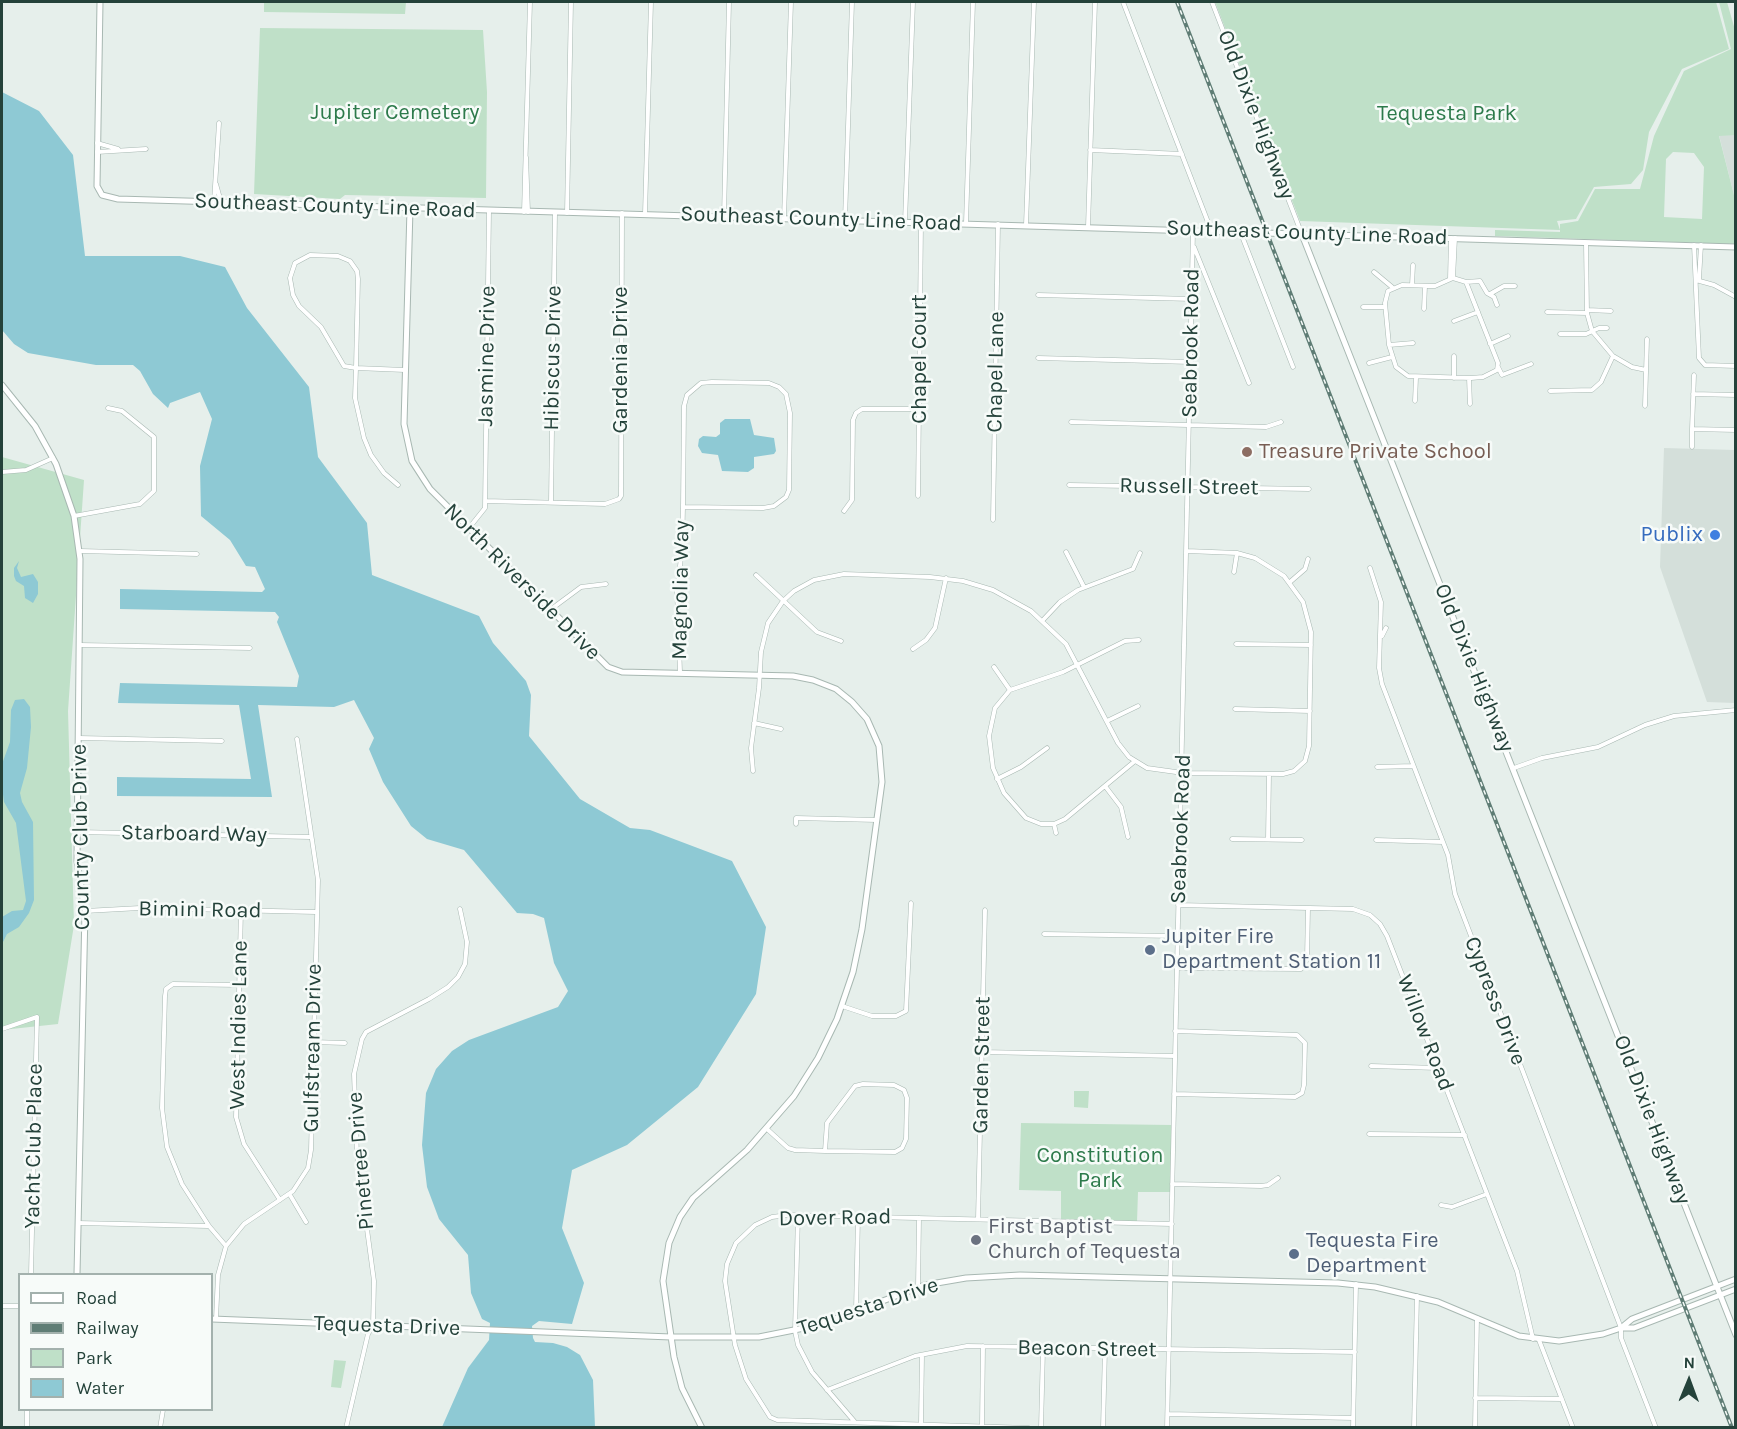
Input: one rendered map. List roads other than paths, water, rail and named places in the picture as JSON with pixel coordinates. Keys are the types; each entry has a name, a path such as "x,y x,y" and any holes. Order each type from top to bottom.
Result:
{"street":[{"name":"Southeast County Line Road","path":"100,2 97,186 105,196 118,199 555,213 1301,232 1736,247"},
{"path":"526,212 530,2"},
{"path":"567,213 571,2"},
{"path":"645,214 651,2"},
{"path":"724,216 729,2"},
{"path":"784,218 791,2"},
{"path":"845,220 852,2"},
{"path":"905,222 913,2"},
{"path":"966,223 973,2"},
{"path":"1026,225 1034,2"},
{"path":"1088,227 1095,2"},
{"path":"1123,2 1210,230"},
{"name":"Old Dixie Highway","path":"1212,2 1402,492 1514,768 1736,1335"},
{"path":"217,202 219,123"},
{"path":"97,143 118,150"},
{"path":"97,152 146,149"},
{"path":"1090,150 1182,154"},
{"name":"North Riverside Drive","path":"410,208 404,424 412,461 430,489 549,610 611,669 622,672 793,676 821,682 842,694 863,714 874,733 881,757 882,782 858,950 842,1006 829,1038 806,1077 767,1129 693,1198 680,1218 669,1244 663,1281 671,1337 682,1388 702,1428"},
{"name":"Jasmine Drive","path":"485,501 489,211"},
{"name":"Hibiscus Drive","path":"551,502 555,213"},
{"name":"Gardenia Drive","path":"551,502 605,504 619,499 621,492 622,213"},
{"name":"Chapel Court","path":"918,496 921,222"},
{"name":"Chapel Lane","path":"993,520 998,224"},
{"name":"Seabrook Road","path":"1167,1428 1193,230"},
{"path":"1240,231 1293,367"},
{"path":"1374,272 1392,287 1442,285 1451,278 1453,238"},
{"path":"1586,242 1587,312 1593,332 1613,356 1632,367 1646,370"},
{"path":"1193,243 1250,383"},
{"path":"1697,245 1700,267 1697,280"},
{"path":"1697,245 1694,267 1697,280 1700,362 1705,365 1736,366"},
{"path":"398,485 376,465 366,445 355,398 356,368 357,271 350,261 338,256 310,255 295,263 291,274 292,295 299,306 321,327 344,366 356,368 405,370"},
{"path":"1412,285 1413,265"},
{"path":"1694,267 1700,267"},
{"path":"1451,278 1466,282 1480,281 1497,305"},
{"path":"1697,280 1736,297"},
{"path":"1466,282 1502,375 1531,364"},
{"path":"1424,309 1425,286"},
{"path":"1489,294 1504,286 1515,286"},
{"path":"1392,287 1386,295 1385,307 1389,345 1392,357 1401,372 1416,378 1469,378 1492,374 1498,367"},
{"path":"1038,295 1192,299"},
{"path":"1363,307 1385,307"},
{"path":"1547,312 1611,311"},
{"path":"1454,321 1478,312"},
{"path":"1560,334 1593,332 1599,327 1606,328"},
{"path":"1490,344 1508,336"},
{"path":"1645,406 1647,339"},
{"path":"1389,345 1413,343"},
{"path":"1454,356 1454,378"},
{"path":"1550,391 1592,390 1601,382 1613,356"},
{"path":"1370,363 1392,357"},
{"path":"1038,358 1191,362"},
{"path":"1692,447 1694,375"},
{"path":"1415,401 1416,378"},
{"path":"1469,378 1470,404"},
{"name":"Magnolia Way","path":"680,672 677,599 682,549 684,406 687,395 701,383 712,382 769,384 779,387 786,394 790,412 789,490 786,496 774,506 763,508 683,507"},
{"name":"Country Club Drive","path":"2,385 35,426 53,458 74,516 80,551 78,832 79,876 84,911 77,1273"},
{"path":"1693,394 1736,395"},
{"path":"74,516 140,504 154,491 154,437 122,411 108,408"},
{"path":"844,511 852,500 853,420 856,413 862,409 919,409"},
{"path":"1071,422 1266,427 1281,422"},
{"path":"1692,429 1736,430"},
{"path":"2,472 26,470 53,458"},
{"name":"Russell Street","path":"1070,485 1309,489"},
{"path":"468,528 482,514 485,501 551,502"},
{"path":"80,551 197,554"},
{"path":"753,771 751,748 764,633 772,616 783,601 804,584 833,575 946,578 993,591 1017,603 1043,620 1066,644 1118,743 1135,761 1155,771 1287,774 1305,761 1310,746 1311,645 1307,613 1290,582 1266,563 1237,553 1187,551"},
{"path":"1066,552 1084,587"},
{"path":"1043,620 1065,598 1084,587 1133,569 1140,553"},
{"path":"1234,572 1237,553"},
{"path":"1290,582 1305,569 1308,559"},
{"name":"Cypress Drive","path":"1370,568 1381,602 1382,684 1443,842 1455,894 1621,1328 1621,1338 1656,1428"},
{"path":"756,575 817,632 841,641"},
{"path":"914,649 926,640 935,628 946,578"},
{"path":"549,610 581,587 606,584"},
{"path":"1380,646 1386,628"},
{"path":"1135,761 1065,819 1053,824 1037,824 1026,818 1011,804 997,779 990,756 990,728 997,704 1010,690 1079,665 1125,641 1139,640"},
{"path":"1236,644 1311,645"},
{"path":"80,645 250,648"},
{"path":"994,667 1010,690"},
{"path":"1107,721 1138,706"},
{"path":"1235,709 1310,711"},
{"path":"1514,768 1542,758 1598,747 1645,725 1674,716 1736,710"},
{"path":"754,723 781,729"},
{"path":"79,738 222,741"},
{"name":"Gulfstream Drive","path":"290,1195 304,1176 310,1159 318,878 297,739"},
{"path":"997,779 1021,767 1047,748"},
{"path":"1377,767 1413,766"},
{"path":"1268,840 1269,774"},
{"path":"1105,786 1121,807 1128,837"},
{"path":"796,824 796,818 877,820"},
{"path":"1053,824 1056,833"},
{"name":"Starboard Way","path":"78,832 310,837"},
{"path":"1232,839 1302,840"},
{"path":"1376,840 1443,842"},
{"path":"842,1006 872,1016 896,1017 906,1011 911,903"},
{"name":"Willow Road","path":"1178,905 1358,910 1370,915 1380,924 1517,1270 1536,1340 1573,1428"},
{"name":"Bimini Road","path":"84,911 140,908 316,912"},
{"path":"1177,968 1301,969 1307,959 1308,908"},
{"name":"Pinetree Drive","path":"346,1428 368,1334 373,1326 374,1281 356,1148 354,1074 362,1039 366,1032 429,999 448,987 458,977 465,964 467,942 460,909"},
{"name":"West Indies Lane","path":"241,910 238,1126 244,1144 280,1200"},
{"name":"Garden Street","path":"978,1219 985,910"},
{"path":"1044,934 1177,936"},
{"path":"226,1246 209,1226 175,1171 164,1137 162,1108 165,996 166,989 173,984 239,985"},
{"name":"Yacht Club Place","path":"2,1029 37,1017 30,1273"},
{"path":"1174,1094 1295,1097 1302,1093 1304,1085 1305,1043 1297,1035 1175,1031"},
{"path":"313,1042 345,1043"},
{"path":"982,1052 1175,1056"},
{"path":"1371,1066 1438,1068"},
{"path":"767,1129 791,1150 825,1151 899,1151 906,1139 907,1098 904,1090 894,1084 855,1086 827,1123 825,1151"},
{"path":"1369,1134 1465,1136"},
{"path":"1173,1184 1261,1186 1268,1185 1278,1178"},
{"path":"1441,1205 1452,1207 1487,1194"},
{"path":"214,1319 218,1275 226,1246 244,1224 290,1195 306,1222"},
{"path":"798,1215 795,1331 805,1362 855,1422"},
{"name":"Dover Road","path":"1029,1428 777,1420 770,1417 746,1379 734,1338 725,1281 732,1251 742,1236 755,1225 772,1217 798,1215 1172,1224"},
{"path":"856,1311 858,1216"},
{"path":"918,1287 919,1218"},
{"path":"78,1223 209,1226"},
{"name":"Tequesta Drive","path":"214,1319 734,1338 795,1331 918,1287 986,1276 1356,1284 1417,1295 1477,1317 1510,1333 1536,1340 1574,1341 1621,1328 1634,1328 1736,1289"},
{"name":"Tequesta Drive","path":"1621,1328 1632,1318 1736,1279"},
{"path":"1353,1428 1356,1284"},
{"path":"1414,1428 1417,1295"},
{"path":"2,1306 18,1306"},
{"path":"1475,1428 1477,1317"},
{"path":"982,1425 983,1346"},
{"name":"Beacon Street","path":"827,1390 922,1355 951,1348 983,1346 1044,1349 1355,1352"},
{"path":"1041,1428 1044,1349"},
{"path":"1103,1428 1105,1349"},
{"path":"921,1423 922,1355"},
{"path":"1475,1398 1562,1399"},
{"path":"27,1411 27,1428"},
{"path":"160,1428 163,1411"},
{"path":"1168,1414 1353,1418"}],"water":[{"path":"2,92 39,111 73,155 85,256 180,256 225,267 247,308 309,387 318,457 367,523 372,575 479,616 493,643 526,681 531,695 529,736 580,799 630,828 650,830 732,861 766,927 756,994 698,1087 627,1145 572,1170 562,1228 584,1283 572,1324 539,1321 532,1326 533,1338 535,1342 567,1347 580,1355 593,1380 595,1427 442,1427 468,1368 489,1340 490,1323 482,1319 471,1293 468,1255 439,1219 427,1187 422,1145 426,1093 436,1069 452,1051 469,1040 558,1007 568,991 554,963 544,918 533,914 517,913 464,850 427,839 411,826 383,782 369,749 374,738 354,700 334,707 258,705 272,797 117,796 117,777 251,779 239,705 118,703 120,683 297,687 299,676 277,622 279,617 275,612 120,609 120,589 262,592 265,589 255,567 246,566 230,540 201,516 200,466 212,419 200,392 170,403 168,408 153,394 140,371 133,365 96,365 28,353 14,344 2,330"},
{"path":"725,419 750,419 754,435 774,438 776,451 774,454 754,457 754,468 748,472 722,471 718,455 702,453 698,446 699,439 703,436 716,437 720,434 720,423"},
{"path":"19,561 17,568 21,577 33,574 38,582 38,594 33,603 25,598 24,586 16,581 14,576 14,568"},
{"path":"24,699 30,707 31,727 27,768 20,793 22,802 33,822 34,900 29,913 19,927 7,934 2,944 2,917 12,911 23,910 26,901 16,823 4,802 2,787 2,764 10,742 11,710 15,700"}],"railway":[{"path":"1177,2 1732,1428"}],"place":[{"name":"Treasure Private School","path":"1247,452"},
{"name":"Publix","path":"1715,535"},
{"name":"Jupiter Fire Department Station 11","path":"1150,950"},
{"name":"First Baptist Church of Tequesta","path":"976,1240"},
{"name":"Tequesta Fire Department","path":"1294,1254"}],"park label":[{"name":"Jupiter Cemetery","path":"395,113"},
{"name":"Tequesta Park","path":"1447,114"},
{"name":"Constitution Park","path":"1100,1168"}]}
